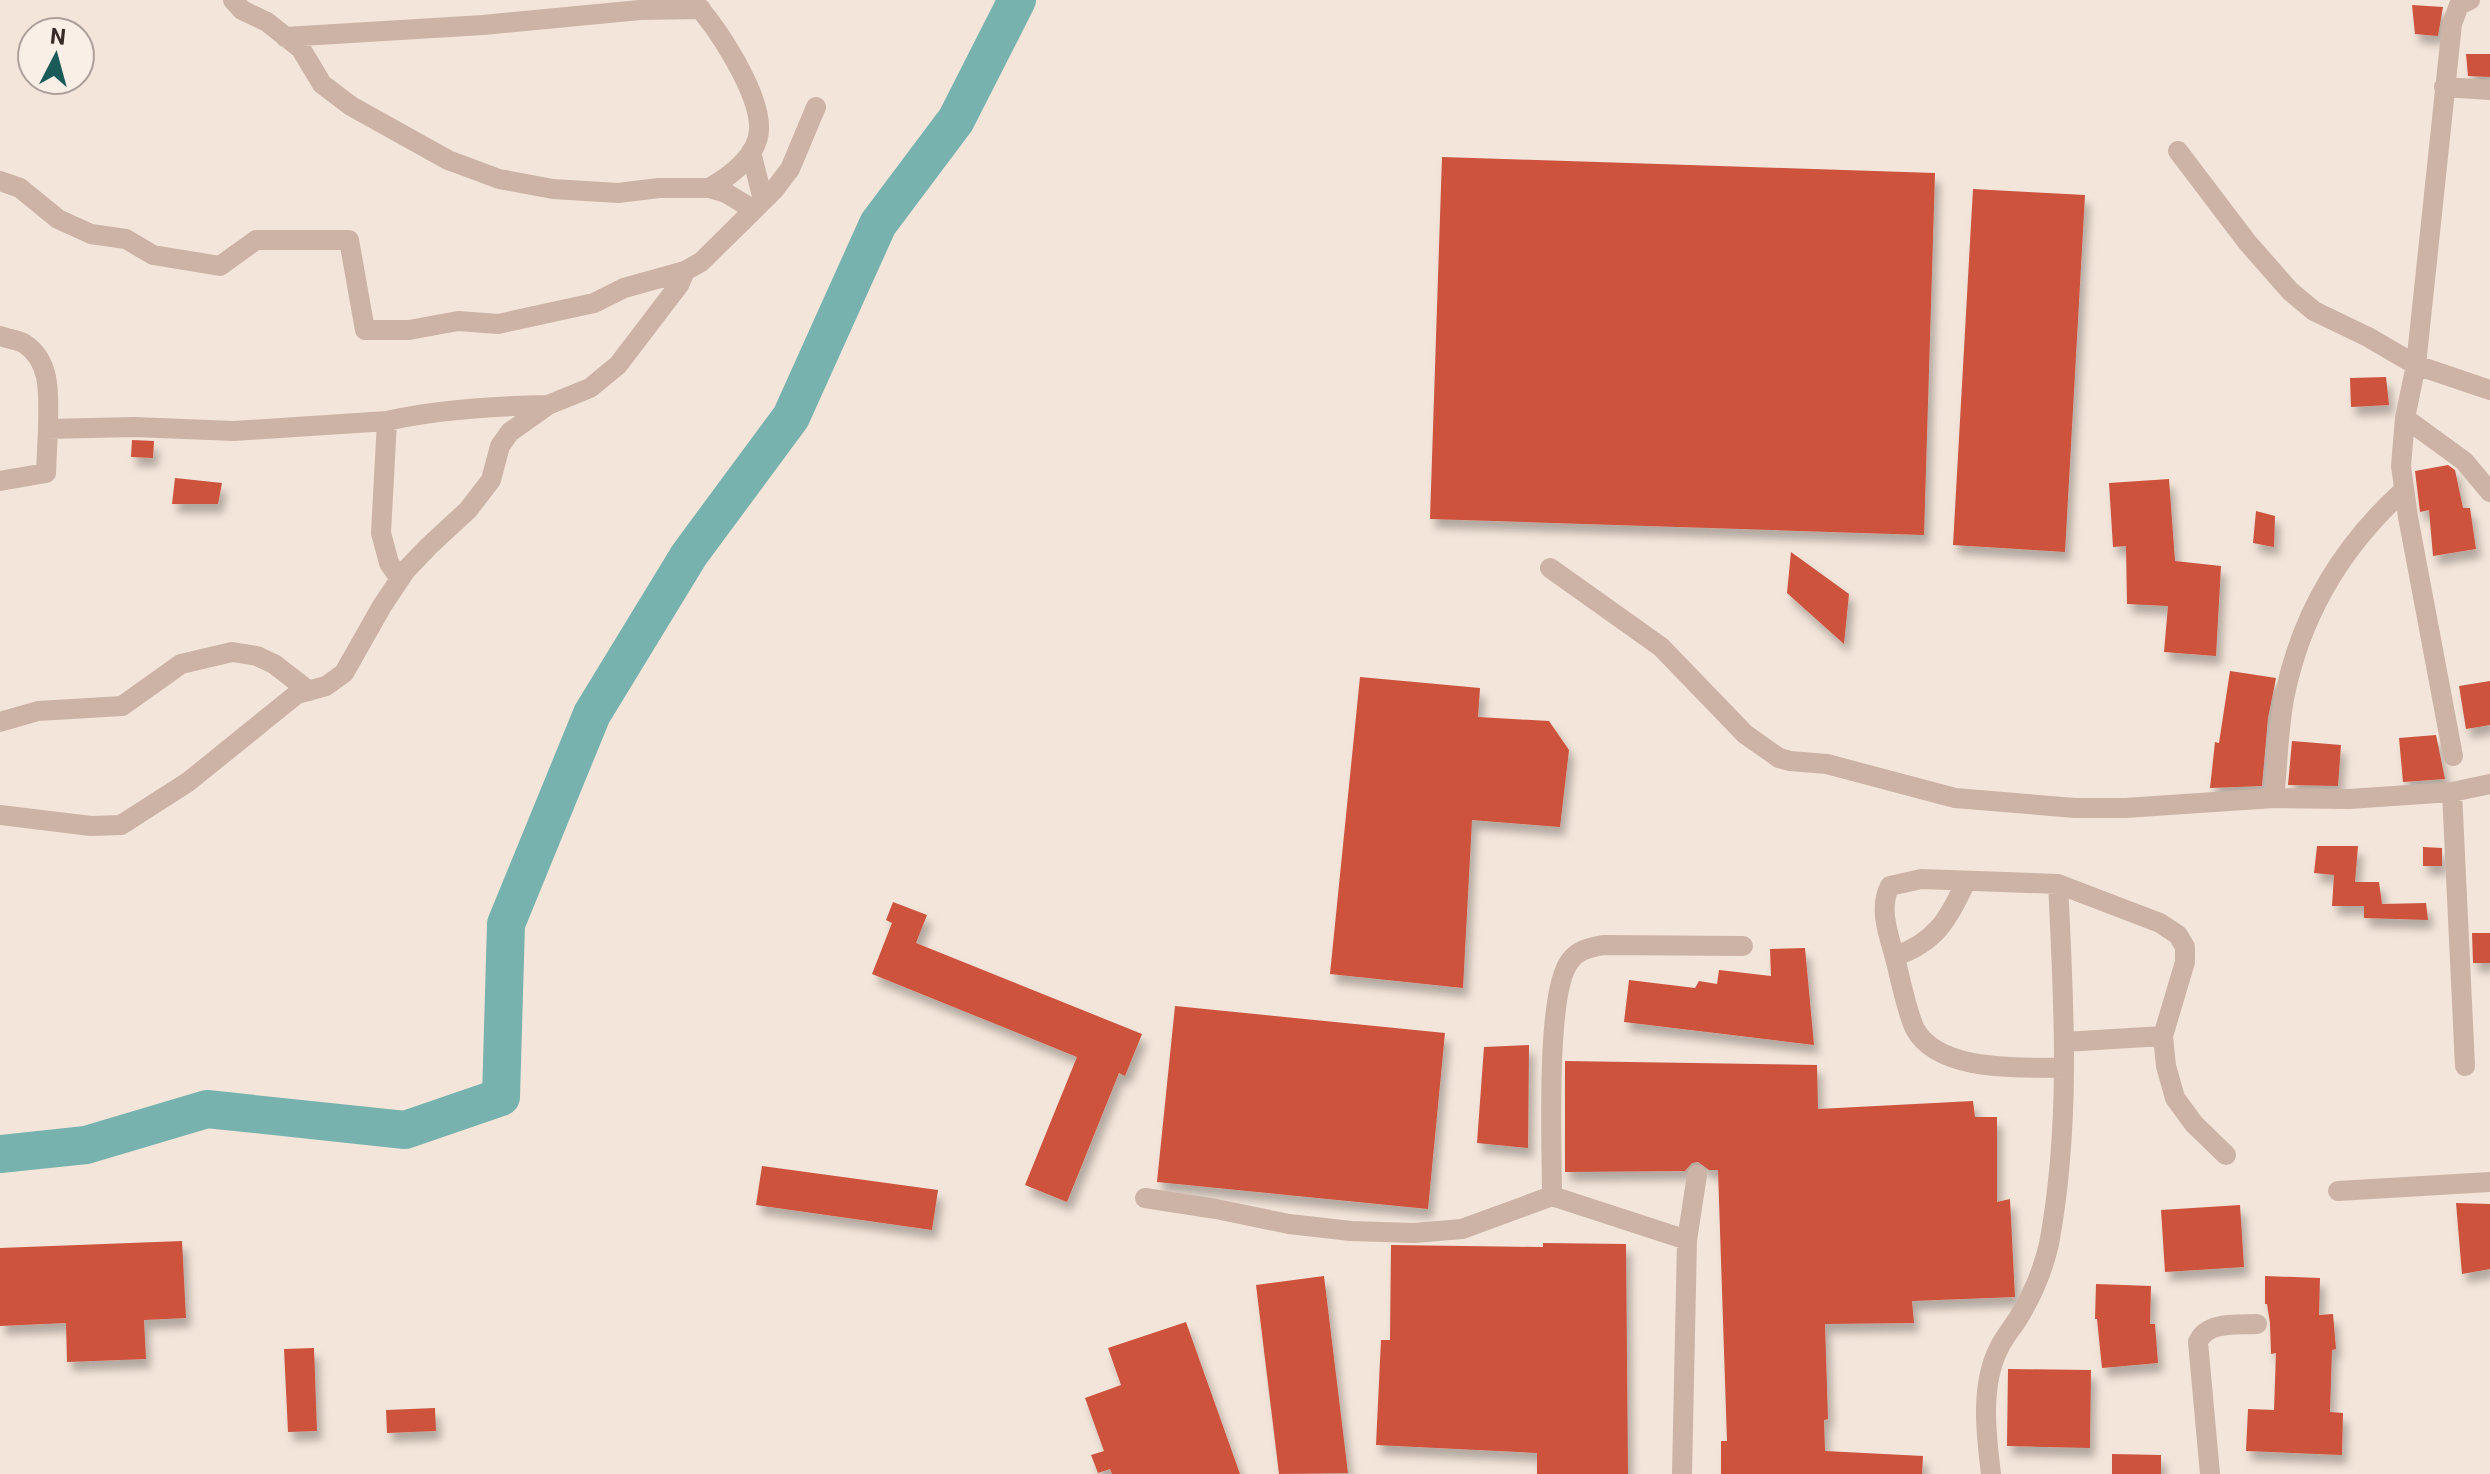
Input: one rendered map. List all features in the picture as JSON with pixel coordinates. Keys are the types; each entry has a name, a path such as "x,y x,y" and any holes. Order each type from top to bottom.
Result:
{"street":[{"path":"233,0 242,10 267,22 301,49 322,84 351,106 448,160 499,179 553,189 618,193 659,188 709,188 759,205"},
{"path":"2453,756 2401,466 2405,418 2416,365 2444,87 2455,13 2459,5 2470,0"},
{"path":"285,37 483,25 696,5 725,43 757,111 760,132 751,152 728,177 709,188"},
{"path":"2444,87 2490,90"},
{"path":"0,181 20,188 58,219 91,234 126,239 153,255 220,266 256,240 349,240 365,330 409,330 458,321 498,324 594,303 624,288 685,271 701,262 759,205 790,169 816,107"},
{"path":"2178,151 2247,242 2290,291 2314,311 2416,365 2490,390"},
{"path":"751,152 759,205"},
{"path":"0,815 91,826 121,825 188,782 297,694 326,686 344,673 400,579 429,546 468,510 491,480 500,446 510,432 548,405 590,388 618,365 679,285 685,271"},
{"path":"0,336 25,344 40,362 49,381 46,473 0,481"},
{"path":"48,429 134,427 234,431 387,421 477,408 548,405"},
{"path":"2405,418 2464,461 2490,492"},
{"path":"387,421 381,533 389,563 400,579"},
{"path":"2274,798 2284,696 2300,635 2348,549 2376,516 2404,490"},
{"path":"1550,568 1661,647 1745,734 1779,758 1827,764 1955,798 2035,805 2125,808 2274,798 2349,799 2452,792 2490,784"},
{"path":"0,722 38,711 122,706 181,664 232,652 257,656 274,664 309,691"},
{"path":"2452,792 2465,1066"},
{"path":"2064,1068 1987,1066 1953,1057 1932,1046 1916,1030 1886,921 1885,903 1890,886 1921,879 2058,884 2160,923 2178,935 2185,947 2185,962 2163,1036 2166,1066 2175,1098 2194,1124 2226,1155"},
{"path":"1895,956 1913,950 1930,939 1953,909 1966,881"},
{"path":"1991,1474 1987,1436 1991,1370 1999,1348 2038,1282 2048,1245 2061,1162 2064,1042 2058,884"},
{"path":"1552,1196 1551,1066 1560,982 1568,962 1581,950 1603,945 1743,946"},
{"path":"2064,1042 2163,1036"},
{"path":"1682,1474 1687,1240 1697,1175"},
{"path":"2338,1191 2490,1182"},
{"path":"1145,1198 1289,1224 1351,1231 1414,1233 1462,1229 1552,1196 1687,1240"},
{"path":"2210,1474 2198,1342 2202,1333 2213,1327 2257,1324"}],"building":[{"path":"2412,5 2443,7 2438,36 2415,34"},
{"path":"2466,54 2490,54 2490,77 2468,76"},
{"path":"1442,157 1935,173 1924,535 1430,519"},
{"path":"1973,189 2085,195 2065,552 1953,545"},
{"path":"2386,377 2389,405 2351,407 2350,378"},
{"path":"132,440 154,441 153,458 131,457"},
{"path":"2448,465 2455,470 2463,508 2470,508 2476,549 2433,556 2429,510 2420,512 2415,471"},
{"path":"175,478 222,483 218,504 172,504"},
{"path":"2169,479 2175,561 2221,566 2216,656 2164,652 2168,606 2127,604 2126,546 2113,547 2109,483"},
{"path":"2256,511 2275,516 2274,547 2253,543"},
{"path":"1791,552 1849,594 1844,644 1787,593"},
{"path":"2230,671 2276,678 2268,718 2262,786 2210,788 2215,742 2219,743"},
{"path":"1360,677 1480,688 1478,717 1549,721 1569,750 1560,827 1472,820 1463,988 1330,974"},
{"path":"2490,681 2490,725 2466,729 2459,686"},
{"path":"2436,735 2445,779 2403,782 2399,738"},
{"path":"2292,741 2341,745 2338,786 2288,785"},
{"path":"2317,846 2358,846 2355,882 2379,882 2382,904 2426,903 2428,920 2364,918 2364,906 2332,906 2334,875 2314,873"},
{"path":"2423,847 2442,848 2442,866 2423,866"},
{"path":"893,902 927,915 916,943 1142,1034 1125,1076 1119,1073 1067,1202 1025,1185 1077,1057 872,974 892,923 886,920"},
{"path":"2472,933 2490,933 2490,963 2473,963"},
{"path":"1805,948 1814,1045 1624,1022 1629,980 1695,988 1699,981 1717,984 1719,970 1771,976 1770,949"},
{"path":"1175,1006 1445,1033 1428,1209 1157,1182"},
{"path":"1529,1045 1528,1148 1477,1143 1484,1047"},
{"path":"1565,1061 1817,1065 1818,1109 1973,1101 1975,1117 1997,1117 1997,1202 2010,1199 2015,1297 1912,1301 1914,1323 1825,1324 1828,1419 1824,1420 1825,1451 1923,1456 1922,1474 1721,1474 1721,1441 1727,1441 1718,1170 1709,1170 1698,1162 1692,1163 1685,1171 1565,1172"},
{"path":"762,1166 938,1190 932,1230 756,1205"},
{"path":"2456,1203 2490,1204 2490,1269 2462,1274"},
{"path":"2240,1205 2244,1267 2165,1272 2161,1210"},
{"path":"182,1241 186,1318 144,1320 146,1359 67,1362 66,1323 0,1326 0,1248"},
{"path":"1543,1243 1626,1244 1628,1474 1537,1474 1537,1453 1376,1445 1381,1340 1390,1340 1391,1245 1543,1247"},
{"path":"1324,1276 1348,1473 1279,1474 1256,1285"},
{"path":"2265,1276 2320,1278 2319,1315 2333,1314 2336,1349 2332,1350 2330,1412 2343,1413 2342,1455 2246,1451 2248,1409 2274,1410 2276,1353 2271,1354"},
{"path":"2096,1284 2151,1286 2150,1324 2155,1324 2158,1363 2102,1368 2095,1319"},
{"path":"1186,1322 1240,1474 1112,1474 1110,1469 1098,1473 1091,1455 1104,1451 1085,1398 1121,1385 1108,1348"},
{"path":"314,1348 317,1431 288,1432 284,1349"},
{"path":"2008,1369 2091,1370 2090,1448 2007,1446"},
{"path":"435,1408 436,1431 387,1433 386,1410"},
{"path":"2112,1454 2161,1455 2161,1474 2112,1474"}],"waterway":[{"path":"0,1154 86,1145 207,1109 405,1130 501,1097 506,924 592,714 689,555 791,417 878,224 956,120 1017,0"}]}
